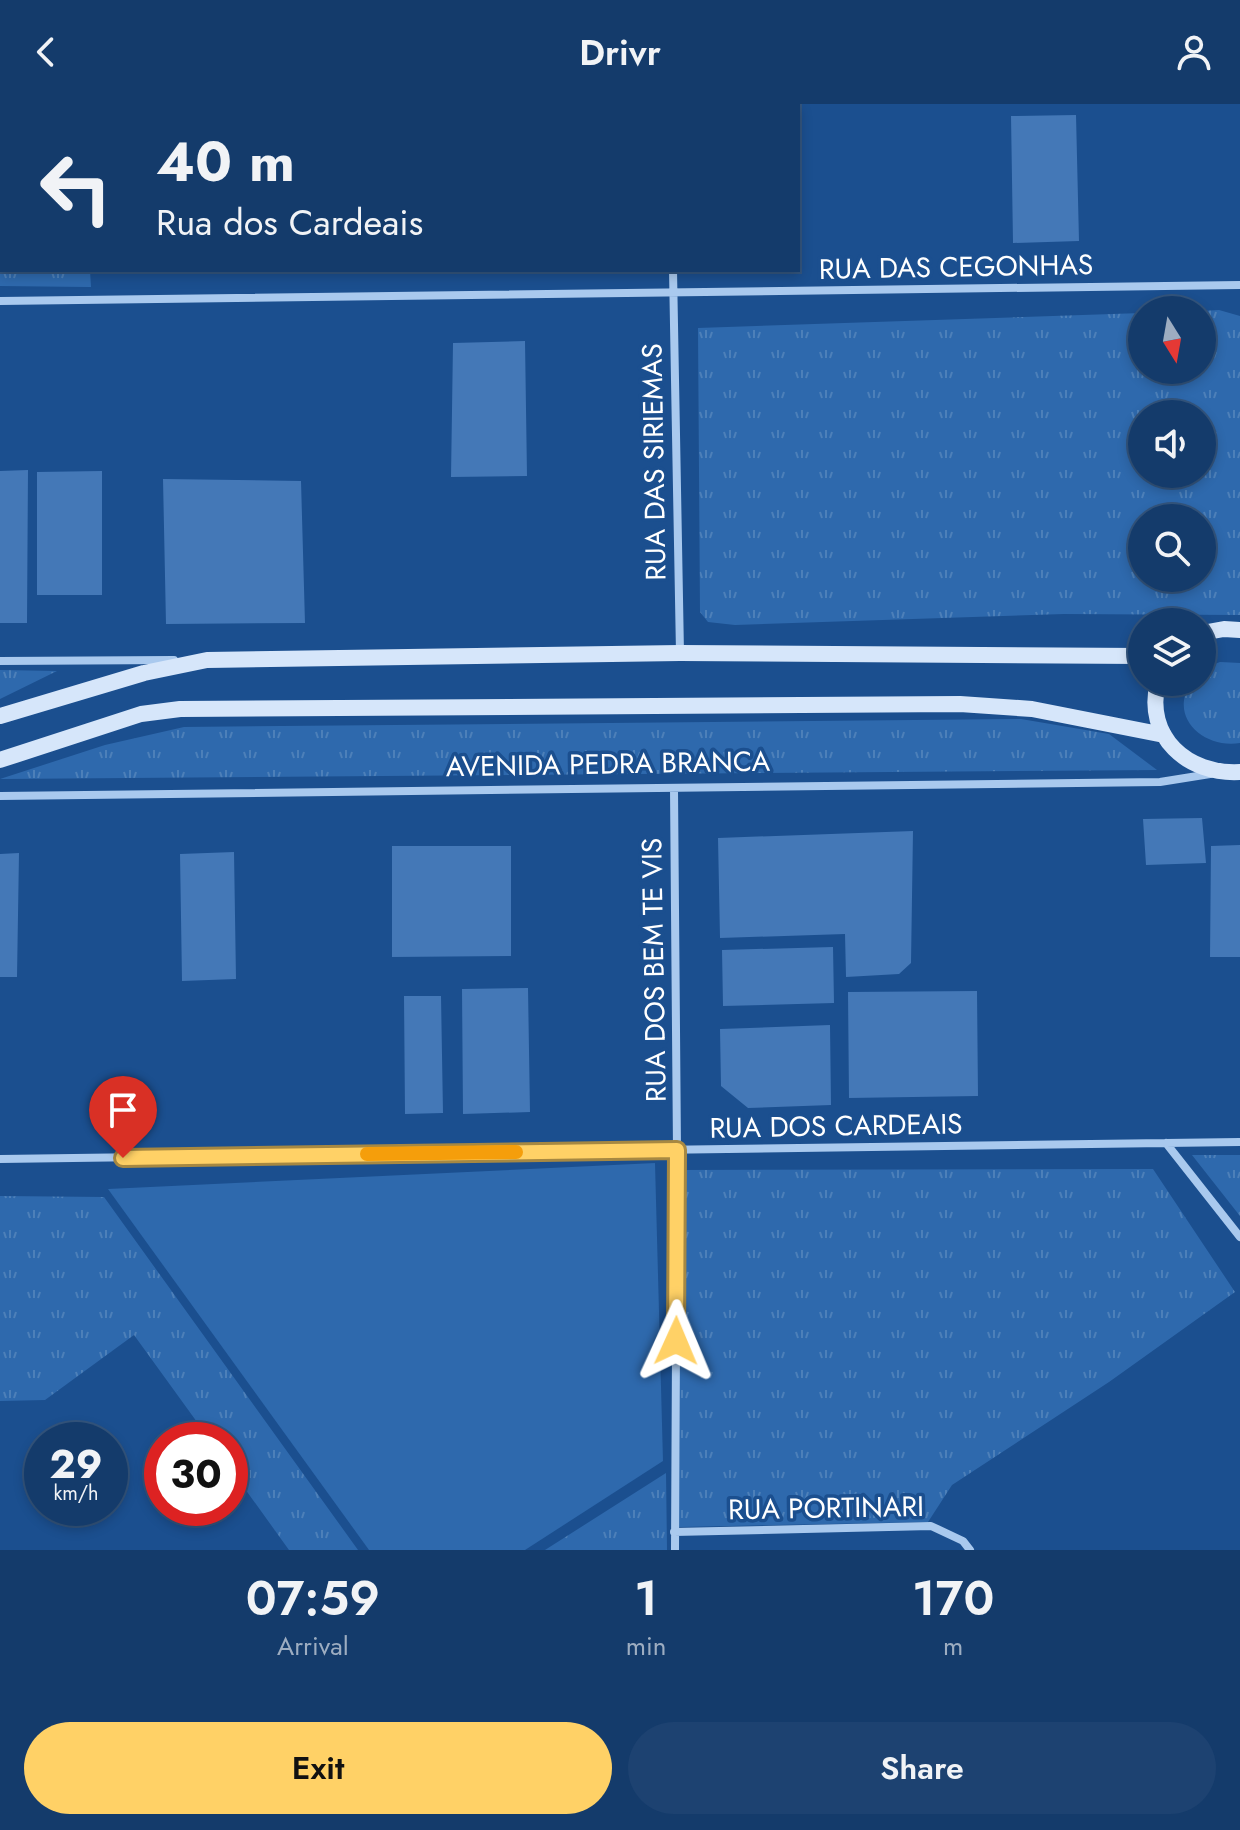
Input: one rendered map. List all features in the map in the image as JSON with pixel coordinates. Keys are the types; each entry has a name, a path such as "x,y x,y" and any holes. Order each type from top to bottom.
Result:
{"main road":[{"path":"1216,630 1240,630"},
{"path":"0,716 144,673 207,660 680,653 1128,656"},
{"path":"1155,696 1157,715 1164,735 1177,753 1195,766 1217,773 1240,772"},
{"name":"AVENIDA PEDRA BRANCA","path":"0,760 141,714 180,709 960,704 1032,709 1164,735"}],"street":[{"name":"RUA DAS SIRIEMAS","path":"673,272 680,653"},
{"name":"RUA DAS CEGONHAS","path":"0,301 1240,285"},
{"path":"0,661 207,660"},
{"name":"AVENIDA PEDRA BRANCA","path":"0,796 1160,782 1217,773"},
{"name":"RUA DOS BEM TE VIS","path":"674,789 677,1150 675,1550"},
{"name":"RUA DOS CARDEAIS","path":"0,1159 1240,1142"},
{"path":"1166,1143 1240,1237"},
{"name":"RUA PORTINARI","path":"674,1532 931,1526 963,1541 970,1550"}],"green space":[{"path":"0,272 90,272 91,287 0,286"},
{"path":"1216,310 1240,316 1240,615 1216,615 1216,608 1128,608 1128,614 735,625 708,622 700,612 698,328 1128,313 1128,384 1216,384"},
{"path":"1240,663 1240,743 1214,741 1193,728 1187,719 1185,696 1216,696 1216,664"},
{"path":"0,670 57,671 0,699"},
{"path":"1021,719 1109,734 1157,770 0,779 105,745 184,727"},
{"path":"1192,1155 1240,1155 1240,1216"},
{"path":"655,1163 663,1461 525,1550 369,1550 108,1189"},
{"path":"1153,1169 1235,1292 1109,1382 952,1485 928,1522 679,1527 681,1170"},
{"path":"0,1196 104,1197 358,1550 289,1550 248,1493 248,1422 197,1422 134,1335 45,1400 0,1401"},
{"path":"666,1473 667,1550 545,1550"}],"building":[{"path":"1076,115 1079,241 1013,243 1011,116"},
{"path":"525,341 527,476 451,477 453,343"},
{"path":"28,470 27,623 0,623 0,471"},
{"path":"102,471 102,595 37,595 37,472"},
{"path":"163,479 301,481 305,623 166,624"},
{"path":"1202,818 1206,863 1146,865 1143,819"},
{"path":"913,831 911,963 899,974 846,977 845,934 720,938 718,838"},
{"path":"1240,845 1240,957 1210,957 1211,846"},
{"path":"392,846 511,846 511,956 392,957"},
{"path":"234,852 236,979 182,981 180,854"},
{"path":"19,853 17,977 0,977 0,854"},
{"path":"833,947 834,1003 723,1006 722,950"},
{"path":"528,988 530,1112 463,1114 462,989"},
{"path":"977,991 978,1096 849,1098 848,992"},
{"path":"404,996 441,996 443,1113 405,1114"},
{"path":"830,1025 831,1105 748,1108 721,1086 720,1029"}],"slow traffic":[{"path":"367,1154 516,1152"}],"route":[{"path":"123,1158 677,1150 676,1341"}]}
